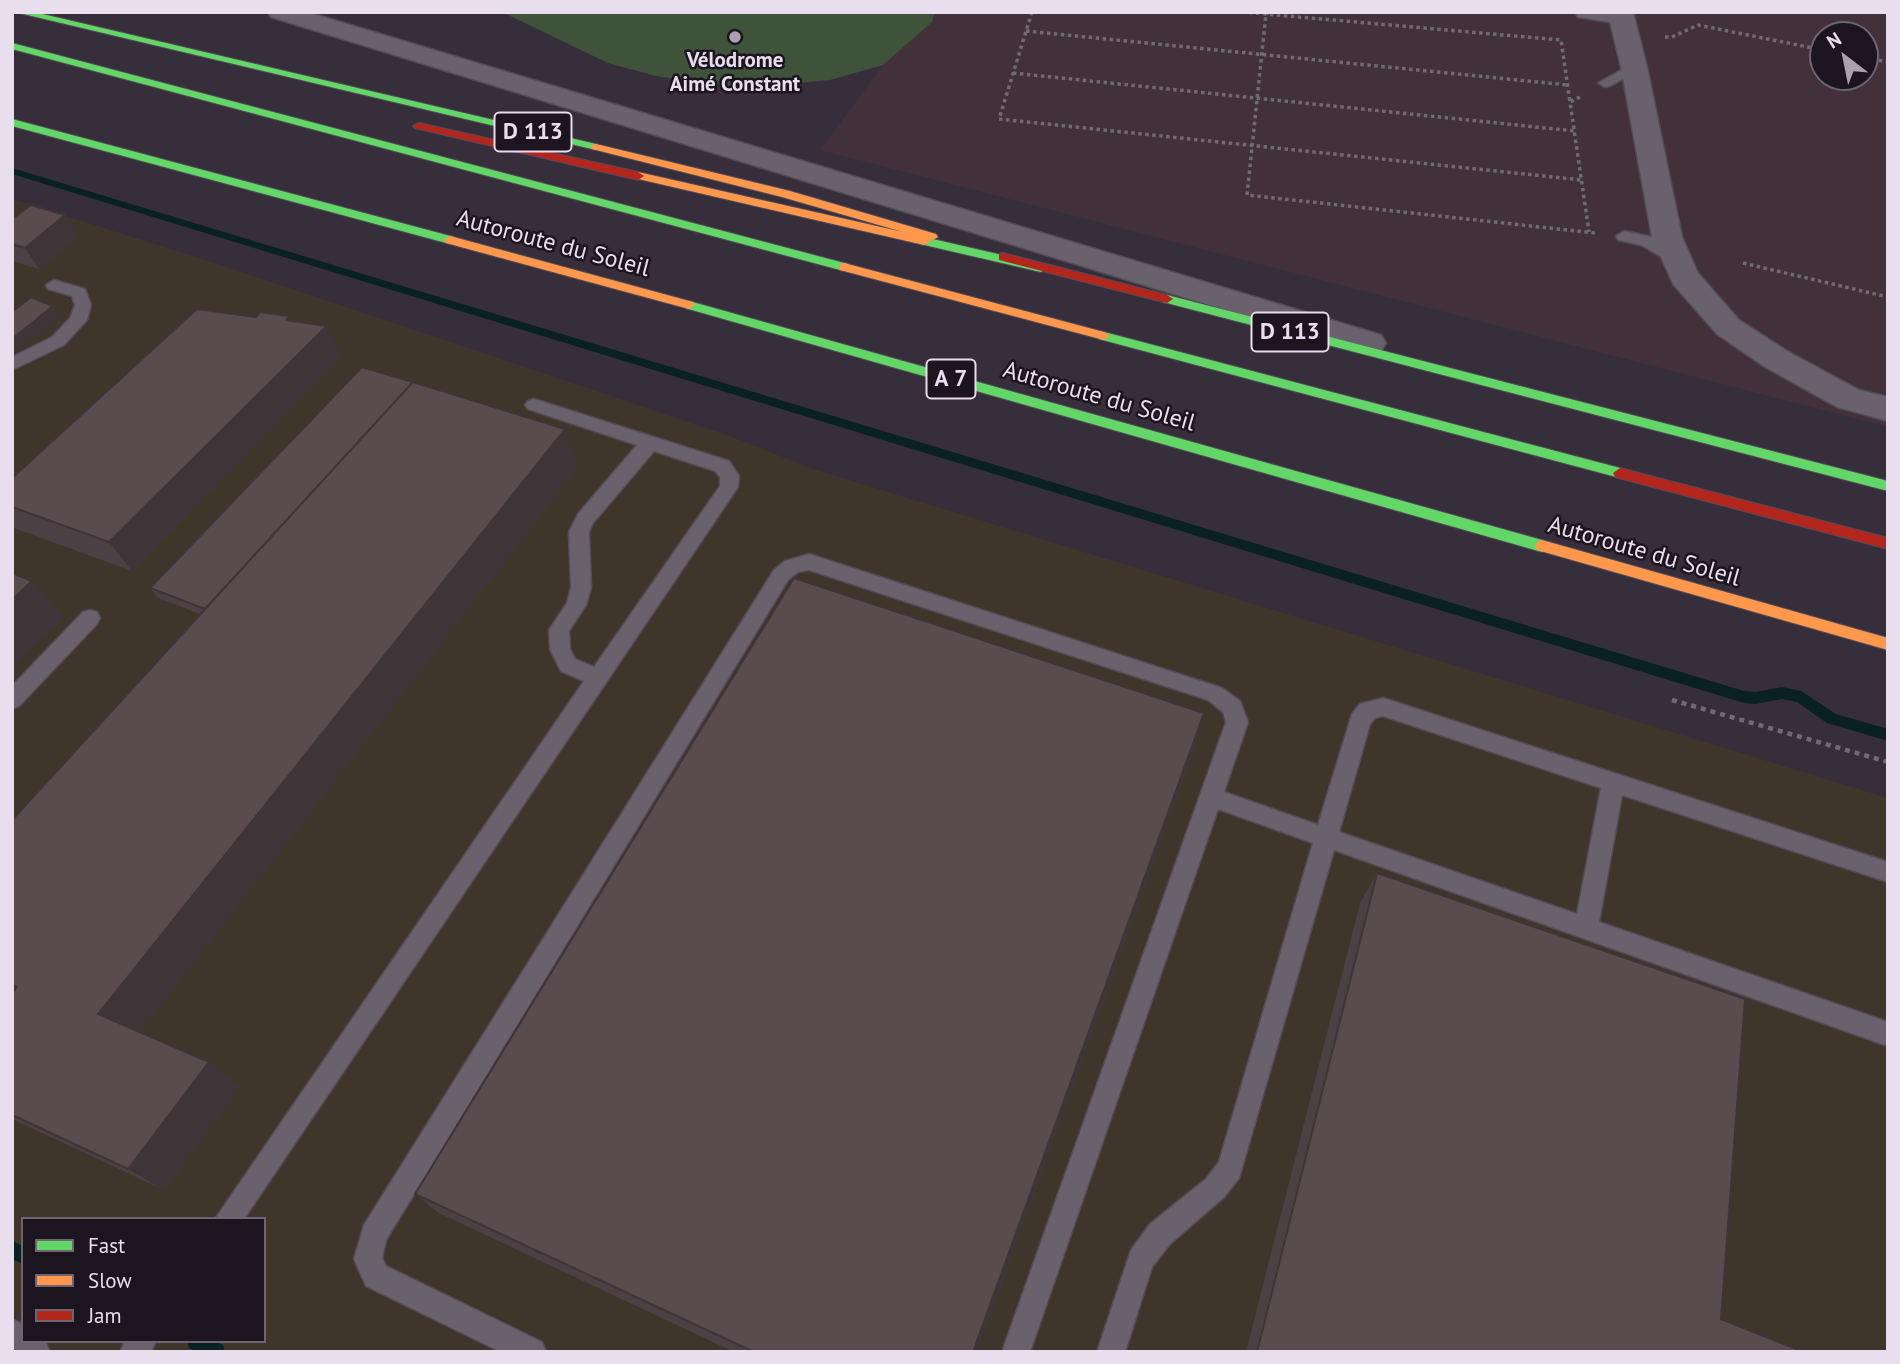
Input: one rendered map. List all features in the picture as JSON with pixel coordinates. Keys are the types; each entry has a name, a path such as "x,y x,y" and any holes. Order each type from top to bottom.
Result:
{"main road":[{"name":"D 113","path":"20,12 786,194 1041,268 1888,486"},
{"path":"12,35 121,58"},
{"path":"12,46 1888,544"},
{"name":"Autoroute du Soleil","path":"12,121 605,281 1888,644"},
{"path":"407,123 1041,268"}],"street":[{"path":"280,12 1538,395"},
{"path":"1587,12 1622,20 1634,67 1667,237 1684,277 1728,327 1776,359 1849,399 1888,409"},
{"path":"12,1345 24,1352"}],"lane":[{"path":"1605,83 1634,67"},
{"path":"1623,236 1646,241 1675,257"},
{"path":"12,364 58,341 78,320 83,305 79,293 54,285"},
{"path":"229,1217 729,487 730,476 722,466 534,405"},
{"path":"598,678 568,665 560,649 559,630 576,605 581,588 579,532 585,519 650,443"},
{"path":"532,1352 376,1276 368,1259 374,1235 780,575 792,566 809,562 1215,694 1232,707 1237,722 1016,1352"},
{"path":"12,700 90,618"},
{"path":"1111,1352 1141,1260 1160,1234 1216,1188 1230,1169 1360,720 1368,710 1383,708 1888,872"},
{"path":"1586,927 1613,783"},
{"path":"1212,797 1888,1034"}],"path":[{"path":"1032,12 999,119 1582,180"},
{"path":"1242,12 1561,40 1579,29 1622,20 1672,37 1698,25 1809,47"},
{"path":"1268,13 1256,98 1247,195 1623,236"},
{"path":"1026,31 1569,85"},
{"path":"1561,40 1590,232"},
{"path":"1013,73 1575,131"},
{"path":"1570,102 1605,83"},
{"path":"1743,263 1888,297"},
{"path":"1672,701 1888,762"}],"shaded area":[{"path":"935,12 1888,12 1888,427 820,150 883,65 932,22"},
{"path":"12,199 215,263 730,436 813,469 1888,798 1888,1352 12,1352"}],"green space":[{"name":"Vélodrome Aimé Constant","path":"502,12 935,12 932,22 883,65 830,80 738,88 656,76 608,63"}],"building":[{"path":"31,205 65,215 25,248 12,244 12,219"},
{"path":"31,297 53,306 12,339 12,312"},
{"path":"197,309 256,317 260,312 289,316 286,320 327,326 109,542 12,507 12,478"},
{"path":"362,367 413,382 205,609 150,588"},
{"path":"413,382 565,429 98,1014 209,1062 128,1169 12,1115 12,993 17,987 12,985 12,820"},
{"path":"12,573 32,581 12,600"},
{"path":"794,578 1204,713 973,1352 754,1352 415,1194"},
{"path":"1377,873 1745,999 1721,1319 1804,1352 1257,1352"}],"waterway":[{"path":"12,171 1744,697 1756,698 1782,693 1801,697 1832,719 1888,735"},
{"path":"12,1250 21,1254"},
{"path":"200,1343 216,1352"}],"traffic: fast":[{"path":"20,12 596,147"},
{"path":"12,46 844,267"},
{"path":"12,122 450,240"},
{"path":"924,241 1041,268"},
{"path":"1167,299 1888,486"},
{"path":"689,305 1542,546"},
{"path":"1104,336 1620,473"}],"traffic: slow":[{"path":"596,147 786,194 932,237"},
{"path":"638,176 924,241"},
{"path":"450,240 689,305"},
{"path":"844,267 1104,336"},
{"path":"1542,546 1888,644"}],"traffic: jam":[{"path":"419,126 638,176"},
{"path":"1003,257 1167,299"},
{"path":"1620,473 1888,544"}],"place":[{"name":"Vélodrome Aimé Constant","path":"735,37"}]}
